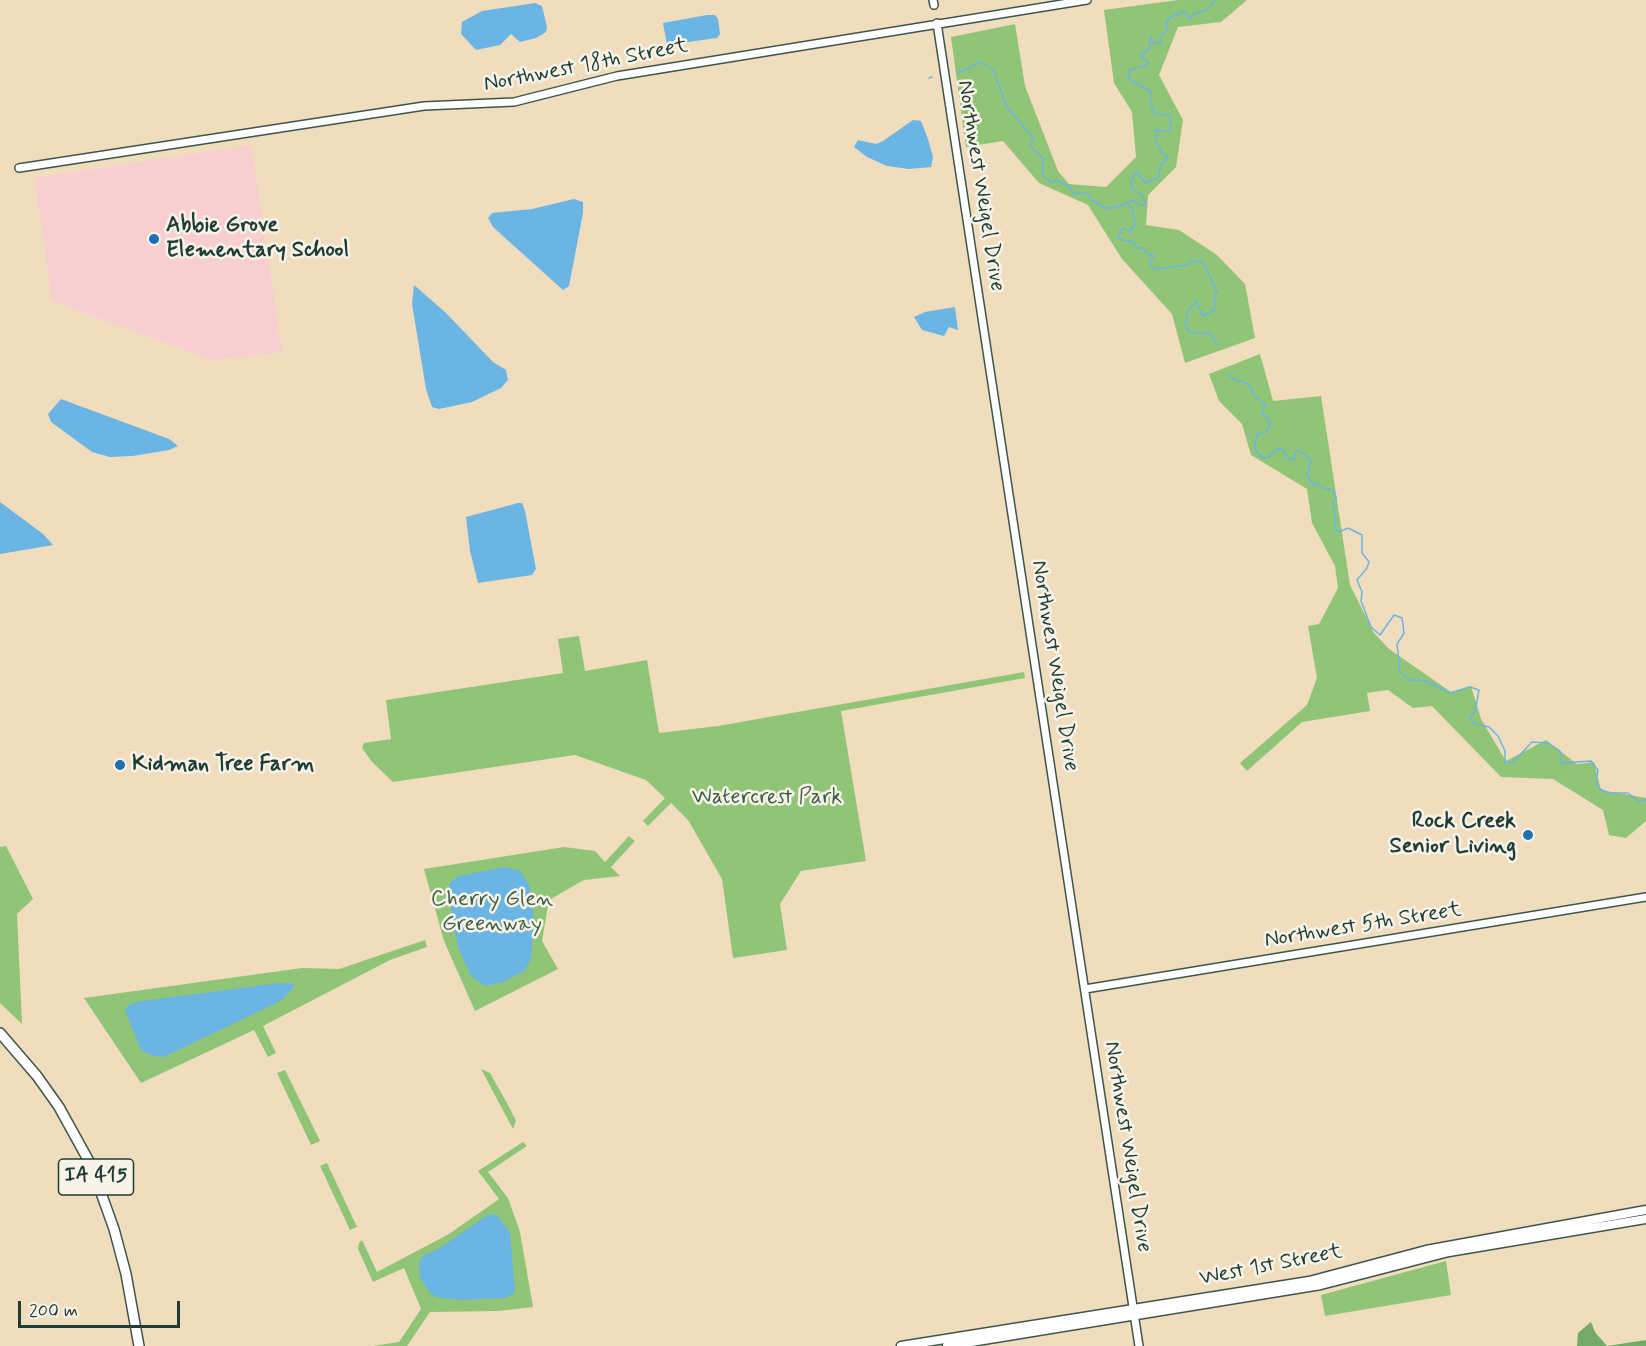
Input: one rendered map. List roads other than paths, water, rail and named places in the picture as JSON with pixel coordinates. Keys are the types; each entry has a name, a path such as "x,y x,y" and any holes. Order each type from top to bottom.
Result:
{"main road":[{"name":"IA 415","path":"0,1033 37,1076 59,1107 91,1165 117,1240 139,1346"},
{"name":"West 1st Street","path":"947,1346 1309,1281 1433,1248 1646,1210"},
{"name":"West 1st Street","path":"901,1346 1321,1285 1449,1252 1646,1219"}],"street":[{"name":"Northwest 18th Street","path":"19,168 424,106 514,102 617,76 1087,0"},
{"name":"Northwest Weigel Drive","path":"937,23 1139,1346"},
{"name":"Northwest 5th Street","path":"1085,989 1646,897"}],"water":[{"path":"535,3 542,6 547,27 546,32 536,38 520,42 511,34 500,45 476,50 461,34 462,22 482,11"},
{"path":"715,15 718,19 720,34 717,38 667,45 663,23"},
{"path":"913,120 921,121 928,139 933,157 931,167 909,169 887,166 867,157 854,147 858,140 876,144 883,141"},
{"path":"574,199 583,202 583,213 569,286 563,290 493,227 488,218 492,213 532,209"},
{"path":"414,285 445,312 493,362 506,370 508,380 501,388 472,402 439,409 432,407 426,389 412,304"},
{"path":"955,307 958,330 949,327 944,336 922,330 914,317 925,312"},
{"path":"61,399 169,439 178,446 169,450 133,456 110,457 92,452 51,422 48,414"},
{"path":"0,502 43,534 53,545 0,554"},
{"path":"522,503 525,511 536,569 532,575 478,583 470,551 466,517"},
{"path":"505,867 520,871 530,887 534,922 531,959 524,971 503,982 485,986 471,976 458,947 448,892 450,883 458,876"},
{"path":"279,983 296,984 282,1000 164,1057 153,1056 141,1050 125,1010 130,1004 142,1001"},
{"path":"489,1214 497,1215 510,1233 515,1292 506,1298 460,1300 436,1297 429,1292 420,1277 419,1262 423,1256 440,1248"}],"waterway":[{"path":"1215,0 1207,10 1193,14 1190,19 1184,11 1169,18 1166,23 1168,29 1160,37 1161,44 1153,43 1151,37 1149,49 1141,54 1143,59 1148,61 1147,65 1129,70 1129,79 1150,91 1152,108 1156,114 1170,115 1171,128 1169,132 1156,130 1156,140 1162,154 1167,156 1160,166 1159,177 1145,183 1137,172 1131,180 1132,188 1142,195 1146,205 1139,205 1134,200 1127,203 1133,211 1135,224 1130,232 1124,228 1121,230 1118,239 1133,242 1137,248 1144,248 1145,252 1154,256 1149,262 1154,269 1188,264 1189,261 1203,262 1217,292 1214,297 1216,309 1203,316 1196,301 1188,311 1185,326 1190,332 1211,334 1217,344"},
{"path":"958,73 981,62 993,70 1007,107 1033,138 1030,146 1044,159 1042,170 1044,177 1052,183 1055,180 1069,186 1074,194 1087,193 1091,200 1106,208 1114,208 1127,203"},
{"path":"1229,374 1233,379 1249,384 1254,396 1265,404 1262,414 1268,417 1270,427 1266,432 1258,433 1255,450 1262,458 1269,457 1276,449 1281,449 1289,459 1294,460 1296,451 1301,451 1311,461 1307,475 1313,485 1317,483 1323,488 1333,490 1336,497 1333,503 1336,520 1334,528 1339,532 1348,528 1362,535 1362,553 1369,562 1357,580 1362,592 1361,601 1371,627 1380,635 1394,615 1402,618 1404,633 1397,644 1400,672 1410,680 1425,681 1450,693 1470,687 1479,690 1475,712 1470,717 1473,723 1489,727 1498,736 1505,751 1505,762 1512,763 1532,742 1548,743 1560,751 1561,763 1591,761 1598,770 1596,782 1600,789 1608,793 1628,793 1638,801 1646,800"}],"place":[{"name":"Abbie Grove Elementary School","path":"154,239"},
{"name":"Kidman Tree Farm","path":"120,765"},
{"name":"Rock Creek Senior Living","path":"1528,835"}],"park label":[{"name":"Watercrest Park","path":"767,798"},
{"name":"Cherry Glen Greenway","path":"492,912"}]}
